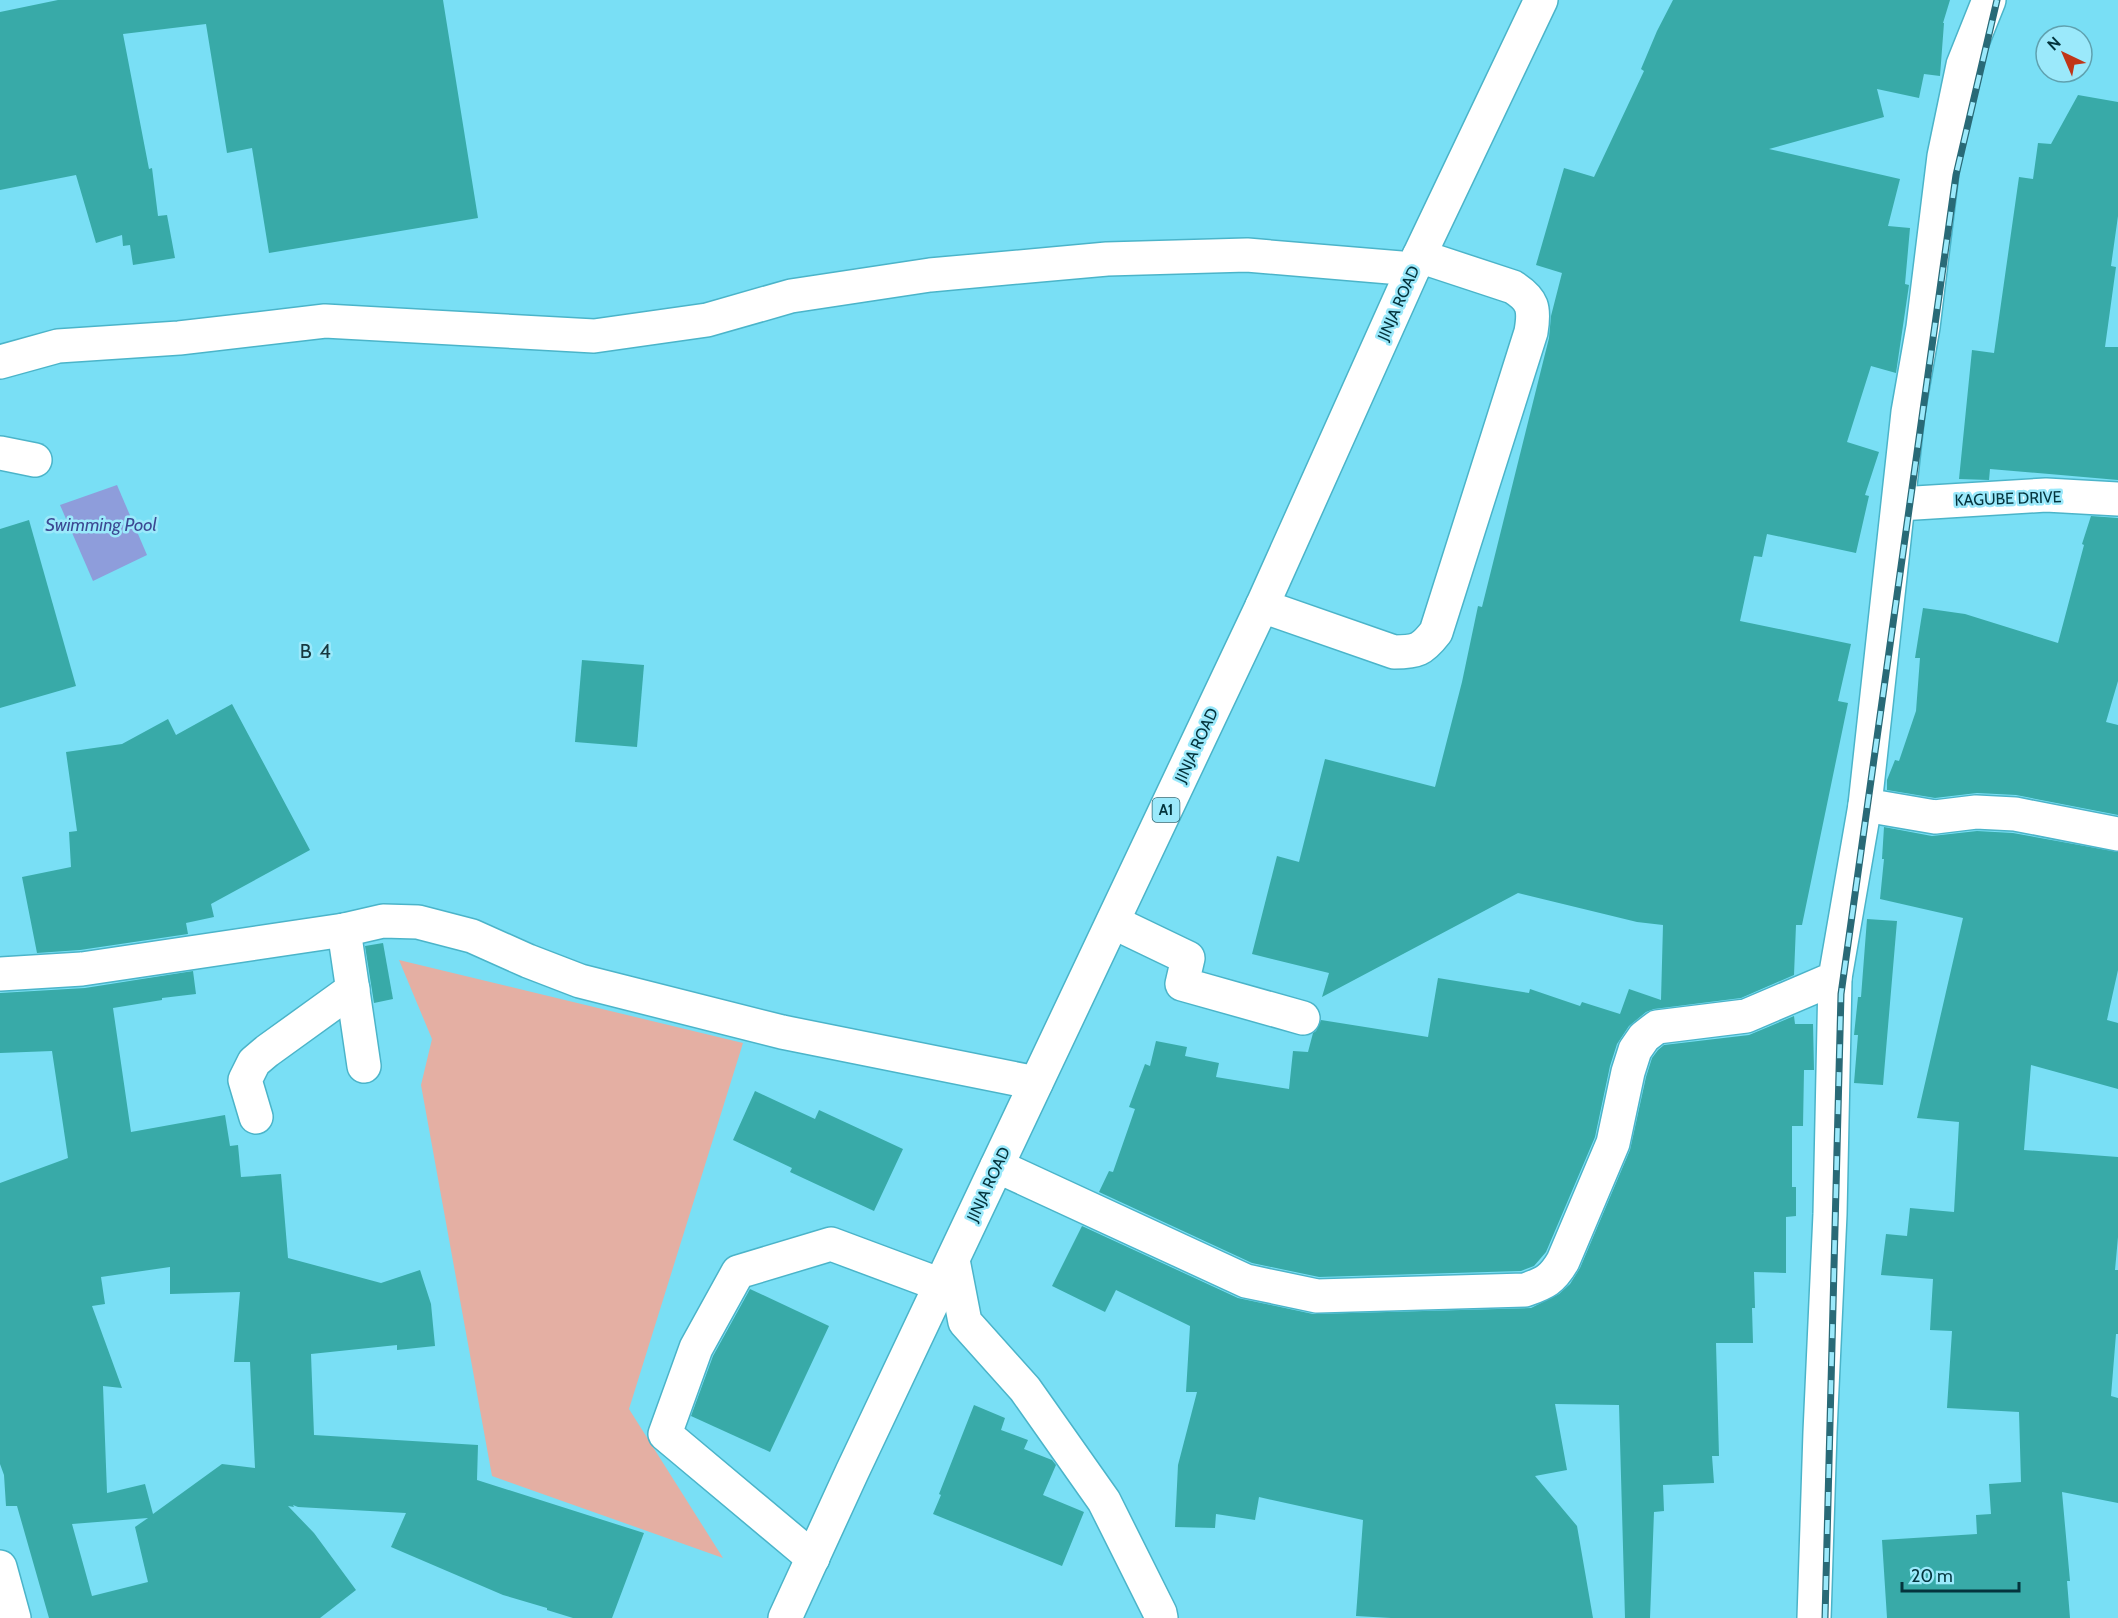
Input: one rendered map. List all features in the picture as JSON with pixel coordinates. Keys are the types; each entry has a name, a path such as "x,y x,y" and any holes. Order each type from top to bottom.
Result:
{"main road":[{"name":"JINJA ROAD","path":"785,1618 1262,606 1416,262 1541,0"},
{"path":"1814,1618 1830,1214 1835,978 1865,805 1908,412 1923,327 1944,156 1963,65 1989,0"},
{"path":"0,362 58,346 179,338 325,321 594,336 707,320 791,296 930,275 1107,260 1247,255 1416,262 1512,287 1524,294 1532,306 1534,317 1528,343 1436,632 1424,647 1412,652 1394,652 1262,606"},
{"path":"0,453 35,460"},
{"name":"KAGUBE DRIVE","path":"1899,504 2046,495 2118,499"},
{"path":"1865,805 1935,817 1976,812 2015,814 2118,834"},
{"path":"0,974 82,969 344,930 383,921 418,922 472,936 580,981 782,1032 1036,1083"},
{"path":"1113,922 1188,958 1182,984 1303,1018"},
{"path":"344,930 364,1066"},
{"path":"997,1166 1246,1281 1317,1296 1525,1290 1544,1283 1555,1274 1563,1261 1613,1143 1628,1072 1635,1050 1644,1037 1657,1027 1746,1016 1835,978"},
{"path":"256,1117 245,1080 254,1062 353,989"},
{"path":"813,1558 665,1434 696,1348 738,1272 831,1244 947,1272 965,1322 1025,1389 1104,1501 1161,1618"},
{"path":"0,1567 15,1618"}],"shaded area":[{"path":"399,960 743,1043 629,1409 723,1558 492,1476 421,1085 432,1039"}],"water":[{"name":"Swimming Pool","path":"117,485 147,555 93,581 60,505"}],"building":[{"path":"58,0 443,0 478,218 269,253 252,148 227,153 206,24 123,34 149,169 152,168 158,216 167,215 175,258 133,265 130,245 123,246 122,235 96,243 76,175 0,190 0,12"},
{"path":"1673,0 1950,0 1943,23 1940,76 1924,74 1919,98 1877,89 1884,117 1769,149 1900,179 1888,226 1910,228 1905,284 1909,285 1896,373 1871,366 1847,442 1879,452 1865,495 1869,496 1856,553 1767,534 1762,557 1754,556 1740,621 1851,644 1838,701 1848,703 1802,925 1796,925 1794,975 1741,998 1654,1009 1646,1012 1629,1026 1617,1044 1610,1066 1595,1137 1546,1252 1534,1266 1521,1271 1319,1277 1252,1263 1099,1192 1109,1171 1113,1172 1135,1109 1129,1107 1145,1064 1150,1066 1156,1041 1187,1047 1185,1056 1219,1063 1216,1077 1289,1089 1293,1051 1308,1052 1313,1033 1321,1020 1428,1037 1438,978 1529,993 1530,989 1580,1006 1582,1002 1620,1014 1629,989 1661,1000 1663,925 1637,922 1518,893 1322,997 1329,973 1252,954 1277,856 1299,862 1325,759 1435,787 1462,682 1478,606 1482,607 1549,338 1551,316 1562,273 1536,265 1564,168 1594,177 1644,71 1641,69"},
{"path":"2078,95 2118,102 2118,216 2111,266 2116,267 2105,347 2118,347 2118,480 1990,469 1989,480 1959,479 1972,350 1994,353 2019,177 2033,179 2038,143 2051,144"},
{"path":"2091,516 2118,518 2118,681 2106,722 2118,725 2118,815 2016,795 1977,793 1935,798 1887,790 1887,780 1895,760 1899,761 1916,711 1920,658 1915,658 1923,608 1965,614 2058,643"},
{"path":"29,520 76,686 0,708 0,529"},
{"path":"582,660 644,665 637,747 575,742"},
{"path":"232,704 310,850 211,904 214,917 186,923 188,934 80,950 37,953 22,877 71,867 69,832 77,831 66,752 122,744 168,719 176,735"},
{"path":"1884,827 1932,836 1977,831 2013,833 2118,852 2118,970 2107,1020 2118,1023 2118,1089 2031,1065 2024,1150 2118,1157 2118,1237 2115,1270 2118,1270 2118,1334 2116,1334 2111,1396 2118,1398 2118,1503 2062,1492 2070,1581 2067,1581 2070,1618 1887,1618 1882,1540 1977,1534 1976,1515 1991,1514 1989,1484 2021,1482 2019,1412 1947,1408 1952,1331 1930,1330 1933,1279 1881,1275 1886,1234 1907,1236 1910,1208 1954,1212 1959,1122 1917,1118 1963,918 1880,899"},
{"path":"1867,919 1897,921 1883,1085 1854,1083 1858,1035 1854,1035 1858,997 1861,997"},
{"path":"383,943 393,999 374,1003 365,946"},
{"path":"193,971 196,994 113,1008 131,1132 225,1115 230,1146 238,1145 241,1177 281,1174 288,1258 381,1283 420,1270 431,1304 435,1346 397,1350 397,1345 311,1354 314,1435 478,1445 477,1480 644,1533 612,1618 573,1618 547,1610 547,1608 503,1595 391,1547 406,1513 293,1505 294,1507 288,1506 314,1533 356,1590 320,1618 49,1618 17,1506 6,1506 4,1475 0,1464 0,1183 68,1158 52,1051 0,1053 0,993 85,988","holes":["170,1267 170,1294 240,1292 234,1362 250,1362 255,1468 222,1464 153,1514 145,1484 107,1493 103,1386 122,1388 92,1306 105,1304 101,1277","148,1518 135,1527 148,1582 92,1596 72,1524"]},
{"path":"1794,1016 1795,1024 1813,1024 1814,1070 1804,1070 1803,1126 1792,1126 1792,1187 1796,1187 1796,1216 1786,1217 1786,1273 1754,1272 1753,1343 1716,1343 1719,1456 1712,1456 1714,1483 1663,1485 1664,1511 1654,1512 1650,1618 1625,1618 1619,1405 1555,1404 1567,1470 1535,1476 1577,1526 1593,1618 1356,1616 1363,1520 1259,1497 1255,1520 1216,1514 1215,1528 1175,1527 1178,1465 1197,1392 1186,1392 1190,1326 1116,1290 1105,1312 1052,1286 1082,1226 1238,1298 1313,1314 1531,1308 1559,1294 1570,1284 1580,1268 1630,1150 1646,1077 1652,1058 1658,1050 1664,1045 1749,1035"},
{"path":"755,1091 815,1119 819,1110 903,1149 874,1211 790,1172 792,1168 733,1140"},
{"path":"750,1289 829,1326 770,1452 691,1416 713,1356"},
{"path":"974,1405 1005,1418 1001,1430 1028,1440 1024,1449 1052,1460 1056,1465 1043,1495 1084,1512 1062,1566 933,1514"}],"railway":[{"path":"1825,1618 1841,994 1956,175 1997,0"}],"district":[{"name":"B 4","path":"316,651"}]}
